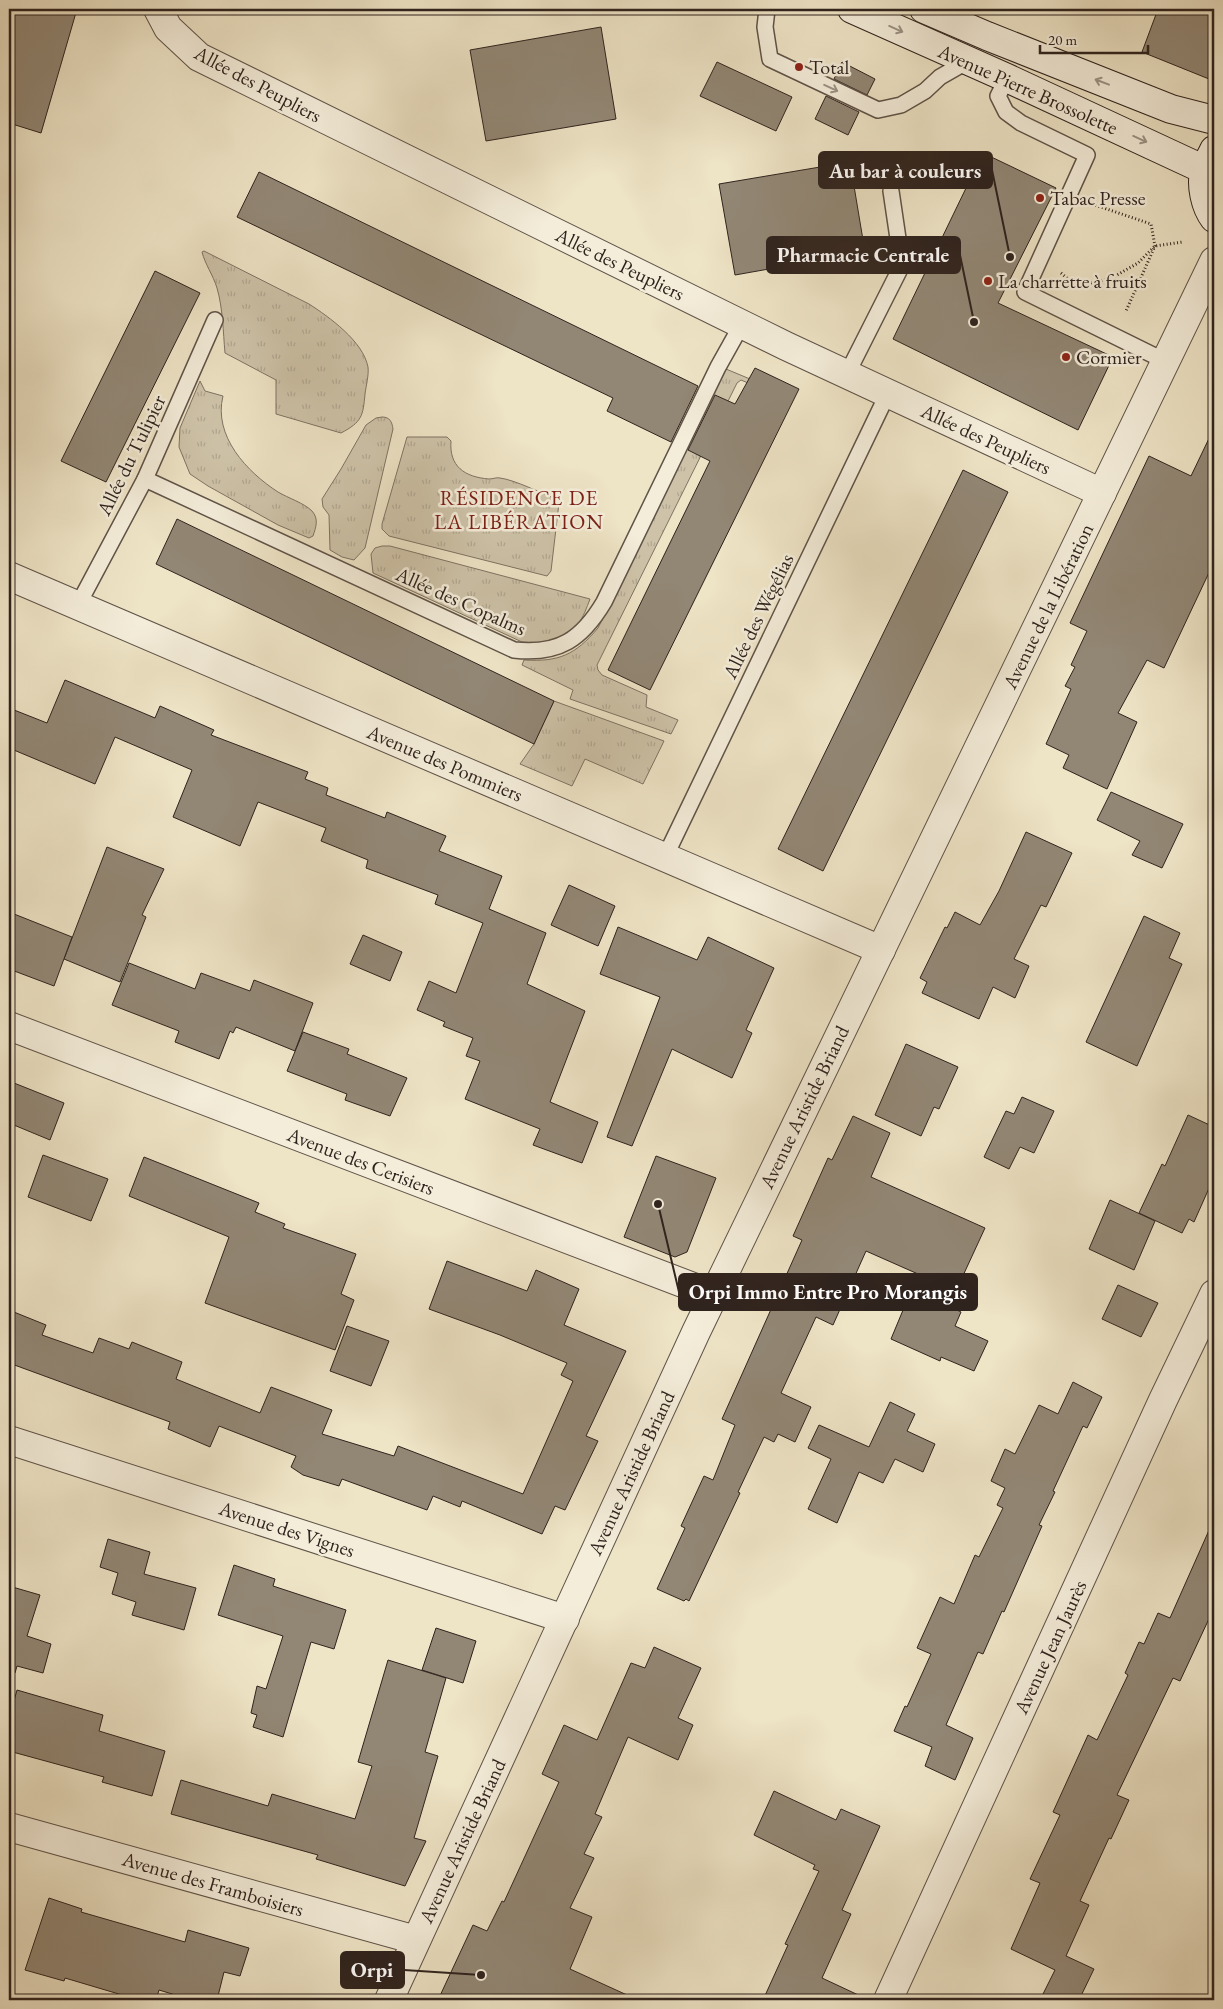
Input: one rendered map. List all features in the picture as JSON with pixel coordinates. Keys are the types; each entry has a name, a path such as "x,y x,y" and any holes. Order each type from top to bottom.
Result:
{"street":[{"name":"Allée des Peupliers","path":"158,9 168,28 199,57 742,324 1102,493"},
{"name":"Avenue Pierre Brossolette","path":"852,9 968,62 1209,160"},
{"name":"Avenue Pierre Brossolette","path":"924,9 1171,109 1214,120"},
{"path":"1007,78 1024,64 1063,66"},
{"path":"1209,160 1205,196 1214,218"},
{"name":"Avenue de la Libération","path":"880,950 1214,261"},
{"name":"Avenue des Pommiers","path":"9,576 880,950"},
{"name":"Avenue Aristide Briand","path":"389,2000 714,1296 880,950"},
{"name":"Avenue des Cerisiers","path":"9,1026 714,1296"},
{"name":"Avenue Jean Jaurès","path":"888,2000 1163,1400 1214,1294"},
{"name":"Avenue des Vignes","path":"9,1440 565,1619"},
{"name":"Avenue des Framboisiers","path":"9,1827 416,1940"}],"lane":[{"path":"767,9 765,27 770,59 878,110 902,104 925,92 940,77 968,62"},
{"path":"1007,78 998,96 1006,112 1021,122 1087,155 1025,292 1165,361"},
{"path":"847,374 899,271 900,252 891,191"},
{"name":"Allée du Tulipier","path":"78,605 145,479 215,320"},
{"name":"Allée des Copalms","path":"145,479 514,650 529,652 554,648 576,638 593,621 604,602 718,366 742,324"},
{"name":"Allée des Wégélias","path":"665,857 888,393"}],"path":[{"path":"1083,201 1151,224 1155,246 1114,336"},
{"path":"1062,311 1076,286 1110,279 1138,264 1155,246 1182,242"}],"green space":[{"path":"204,251 309,304 335,323 352,339 365,357 368,367 362,413 357,422 341,433 276,414 276,380 225,353 219,296 203,256 202,252"},
{"path":"726,369 750,379 748,383 741,380 737,383 597,665 602,675 647,695 646,707 678,720 671,734 570,699 573,690 522,665 524,660 547,660 566,655 582,645 598,628"},
{"path":"200,381 205,391 223,396 221,411 223,425 235,452 244,463 266,484 312,511 316,520 313,536 309,538 278,525 190,474 179,447 180,428"},
{"path":"382,417 390,420 393,429 365,548 354,560 342,557 330,550 329,515 323,507 322,499 366,425 376,418"},
{"path":"407,437 447,437 451,441 451,450 456,463 465,473 480,478 506,479 556,499 559,503 551,571 547,576 389,536 382,529 382,524"},
{"path":"390,546 590,599 580,622 566,634 552,640 522,642 373,573 371,554 375,548"},
{"path":"554,701 664,741 643,784 585,759 572,786 520,764 534,744"}],"building":[{"path":"9,9 77,9 41,133 9,123"},
{"path":"1158,9 1214,9 1214,81 1142,52"},
{"path":"601,27 616,119 486,141 470,50"},
{"path":"717,62 792,97 776,131 700,96"},
{"path":"842,62 875,79 867,95 834,79"},
{"path":"826,96 859,112 848,135 815,119"},
{"path":"983,153 1056,188 998,303 1113,357 1078,430 893,339"},
{"path":"850,162 865,252 735,275 719,184"},
{"path":"259,172 698,386 671,442 607,411 613,398 237,217"},
{"path":"155,271 200,293 106,482 61,461"},
{"path":"755,368 799,389 650,690 608,670 710,461 688,450 715,395 735,404"},
{"path":"1214,428 1214,562 1164,668 1147,660 1118,713 1137,722 1107,789 1063,768 1069,755 1046,744 1071,689 1065,686 1075,667 1071,665 1087,631 1070,623 1149,456 1191,476"},
{"path":"963,470 1008,492 823,871 778,849"},
{"path":"177,519 554,701 534,744 156,564"},
{"path":"65,680 155,718 160,706 214,730 211,735 308,772 305,779 328,788 326,795 385,818 387,812 446,836 439,851 502,876 489,909 546,933 527,984 585,1011 550,1102 598,1122 582,1163 533,1145 540,1129 465,1099 480,1061 466,1056 473,1038 443,1026 445,1022 417,1010 429,981 456,993 483,923 435,904 438,895 366,868 368,860 321,841 326,828 258,802 240,846 173,817 192,770 115,737 95,784 9,748 9,708 47,723"},
{"path":"1111,792 1183,824 1162,868 1132,855 1140,841 1097,820"},
{"path":"1026,832 1072,853 1046,907 1041,905 1014,959 1029,966 1015,998 993,987 979,1019 922,993 927,982 920,978 945,927 947,928 955,912 980,925 999,891"},
{"path":"107,847 164,869 142,915 146,917 120,982 64,959"},
{"path":"569,885 615,906 598,946 551,925"},
{"path":"9,912 72,937 54,986 9,969"},
{"path":"1144,916 1180,933 1169,958 1182,964 1137,1066 1086,1042"},
{"path":"618,927 697,960 708,937 774,968 746,1030 752,1033 732,1078 672,1049 632,1146 607,1137 660,997 600,974"},
{"path":"363,935 402,952 390,981 350,964"},
{"path":"129,963 195,989 201,973 250,991 254,980 313,1003 295,1051 236,1027 233,1033 230,1031 219,1059 175,1042 179,1031 112,1005"},
{"path":"303,1032 349,1049 347,1054 407,1078 390,1116 345,1100 347,1094 287,1071"},
{"path":"906,1044 958,1067 939,1109 934,1107 921,1136 875,1115"},
{"path":"9,1081 64,1103 50,1140 9,1123"},
{"path":"1022,1097 1054,1111 1034,1153 1020,1147 1009,1169 984,1157 1006,1111 1014,1114"},
{"path":"1188,1115 1214,1127 1214,1177 1194,1222 1189,1219 1182,1233 1139,1213 1162,1164 1165,1166"},
{"path":"853,1116 890,1133 871,1177 985,1228 949,1306 961,1312 955,1326 988,1341 974,1371 941,1357 940,1361 891,1339 918,1274 866,1251 833,1325 816,1317 781,1393 811,1407 795,1442 778,1434 774,1442 764,1437 689,1601 686,1599 684,1601 657,1589 685,1528 681,1526 704,1476 713,1480 735,1425 722,1419 802,1240 793,1236 828,1158 832,1160"},
{"path":"43,1155 108,1179 91,1221 28,1197"},
{"path":"656,1156 716,1178 687,1252 675,1257 624,1237"},
{"path":"144,1157 259,1203 255,1212 285,1224 283,1228 356,1254 341,1294 354,1300 335,1350 205,1303 229,1237 129,1196"},
{"path":"1110,1200 1155,1221 1134,1270 1089,1249"},
{"path":"447,1261 527,1291 536,1270 579,1289 564,1325 626,1351 586,1436 598,1441 565,1510 555,1506 542,1534 462,1501 460,1507 433,1496 427,1510 342,1479 339,1486 303,1475 291,1467 296,1456 219,1426 210,1447 168,1429 170,1422 9,1363 9,1310 46,1325 42,1335 93,1353 99,1338 129,1349 132,1342 182,1362 176,1379 260,1413 271,1387 332,1410 322,1434 394,1456 398,1446 523,1494 573,1381 561,1375 567,1363 500,1335 429,1309"},
{"path":"1118,1285 1158,1303 1141,1337 1102,1319"},
{"path":"347,1326 389,1341 371,1386 330,1371"},
{"path":"1073,1382 1102,1397 1087,1428 1083,1426 1053,1491 1055,1492 1039,1525 1042,1526 1004,1612 1002,1611 983,1654 978,1652 946,1725 973,1738 955,1780 925,1766 932,1747 894,1731 931,1654 917,1648 940,1597 954,1604 975,1555 979,1557 1003,1508 997,1505 1005,1488 991,1481 1005,1449 1015,1454 1039,1405 1058,1414"},
{"path":"890,1402 915,1414 907,1431 935,1444 923,1472 895,1459 883,1483 859,1472 837,1523 808,1509 831,1459 808,1448 819,1425 869,1447"},
{"path":"1214,1519 1214,1608 1180,1681 1173,1678 1117,1795 1129,1800 1080,1901 1089,1905 1066,1956 1094,1969 1079,2000 1040,2000 1055,1970 1011,1949 1040,1883 1030,1879 1060,1815 1053,1812 1088,1735 1097,1740 1128,1675 1125,1673 1139,1642 1144,1644 1158,1613 1170,1618"},
{"path":"108,1539 150,1552 144,1574 196,1588 184,1630 132,1615 136,1602 112,1594 118,1573 100,1567"},
{"path":"234,1565 275,1579 273,1586 346,1610 334,1649 311,1642 283,1737 253,1727 257,1715 251,1713 257,1686 266,1689 283,1636 218,1615"},
{"path":"9,1586 40,1595 27,1636 51,1644 43,1673 17,1666 15,1673 9,1672"},
{"path":"436,1628 476,1641 463,1683 422,1670"},
{"path":"654,1647 701,1668 678,1718 693,1725 678,1760 628,1737 595,1814 602,1817 584,1854 594,1858 570,1908 592,1917 570,1969 638,2000 438,2000 473,1925 487,1931 502,1901 504,1902 559,1782 542,1774 564,1725 597,1740 631,1663 645,1668"},
{"path":"388,1660 446,1678 425,1752 438,1756 414,1838 426,1841 405,1886 316,1859 318,1855 171,1814 181,1780 268,1806 272,1794 355,1819 372,1766 358,1762"},
{"path":"17,1690 103,1715 99,1731 165,1751 152,1796 102,1782 104,1777 9,1751 9,1719"},
{"path":"774,1791 836,1820 841,1809 880,1826 842,1910 851,1914 822,1978 869,2000 763,2000 788,1945 785,1944 819,1871 813,1869 815,1865 754,1835"},
{"path":"49,1898 82,1909 81,1912 185,1942 188,1930 249,1948 240,1976 224,1972 217,2000 192,2000 159,1990 156,2000 139,2000 65,1978 64,1981 25,1970"}],"place":[{"name":"Total","path":"799,67"},
{"name":"Tabac Presse","path":"1040,198"},
{"name":"Au bar à couleurs","path":"1010,257"},
{"name":"La charrette à fruits","path":"988,281"},
{"name":"Pharmacie Centrale","path":"974,322"},
{"name":"Cormier","path":"1066,357"},
{"name":"Orpi Immo Entre Pro Morangis","path":"658,1204"},
{"name":"Orpi","path":"481,1975"}],"district":[{"name":"RÉSIDENCE DE LA LIBÉRATION","path":"519,510"}]}
